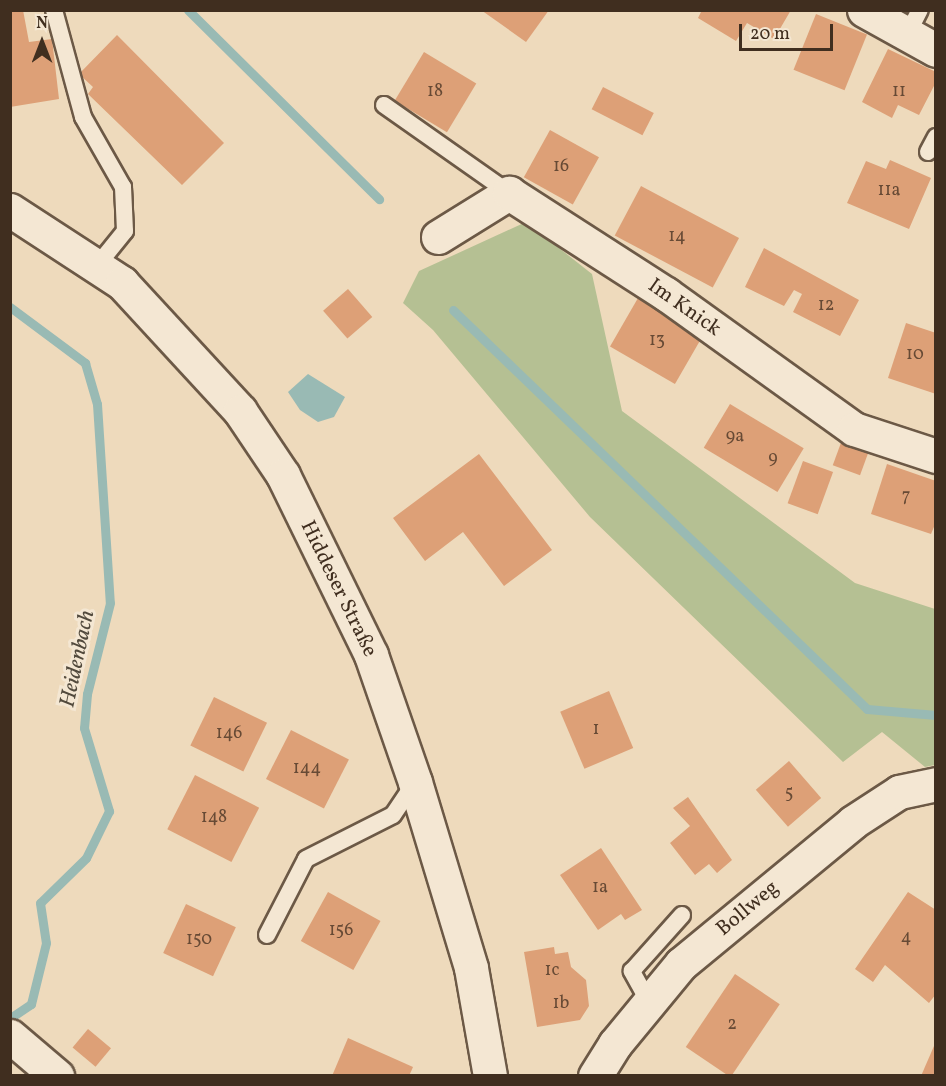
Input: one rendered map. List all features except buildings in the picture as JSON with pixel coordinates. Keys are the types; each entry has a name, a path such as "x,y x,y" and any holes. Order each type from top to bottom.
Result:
{"street":[{"path":"864,10 914,23 936,50"},
{"path":"438,237 508,193"},
{"name":"Im Knick","path":"508,193 666,294 854,429 936,456"},
{"name":"Hiddeser Straße","path":"10,210 122,283 240,411 283,475 371,655 415,782 471,968 490,1076"},
{"name":"Bollweg","path":"596,1076 615,1044 681,964 853,822 899,792 936,784"},
{"path":"16,1038 57,1076"}],"lane":[{"path":"54,10 83,117 123,187 125,231 96,267"},
{"path":"384,105 508,193"},
{"path":"267,935 306,859 393,815 415,782"},
{"path":"650,1004 632,971 682,915"}],"green space":[{"path":"526,222 592,274 622,411 855,583 935,609 935,765 925,767 882,732 843,762 590,517 433,330 403,303 419,271"}],"water":[{"path":"308,374 345,397 334,417 318,422 300,410 288,392"}],"waterway":[{"path":"188,10 379,199"},
{"name":"Heidenbach","path":"10,307 85,363 97,404 110,603 87,694 84,728 109,811 86,858 40,903 46,943 31,1004 10,1018"},
{"path":"453,310 867,709 936,715"}]}
